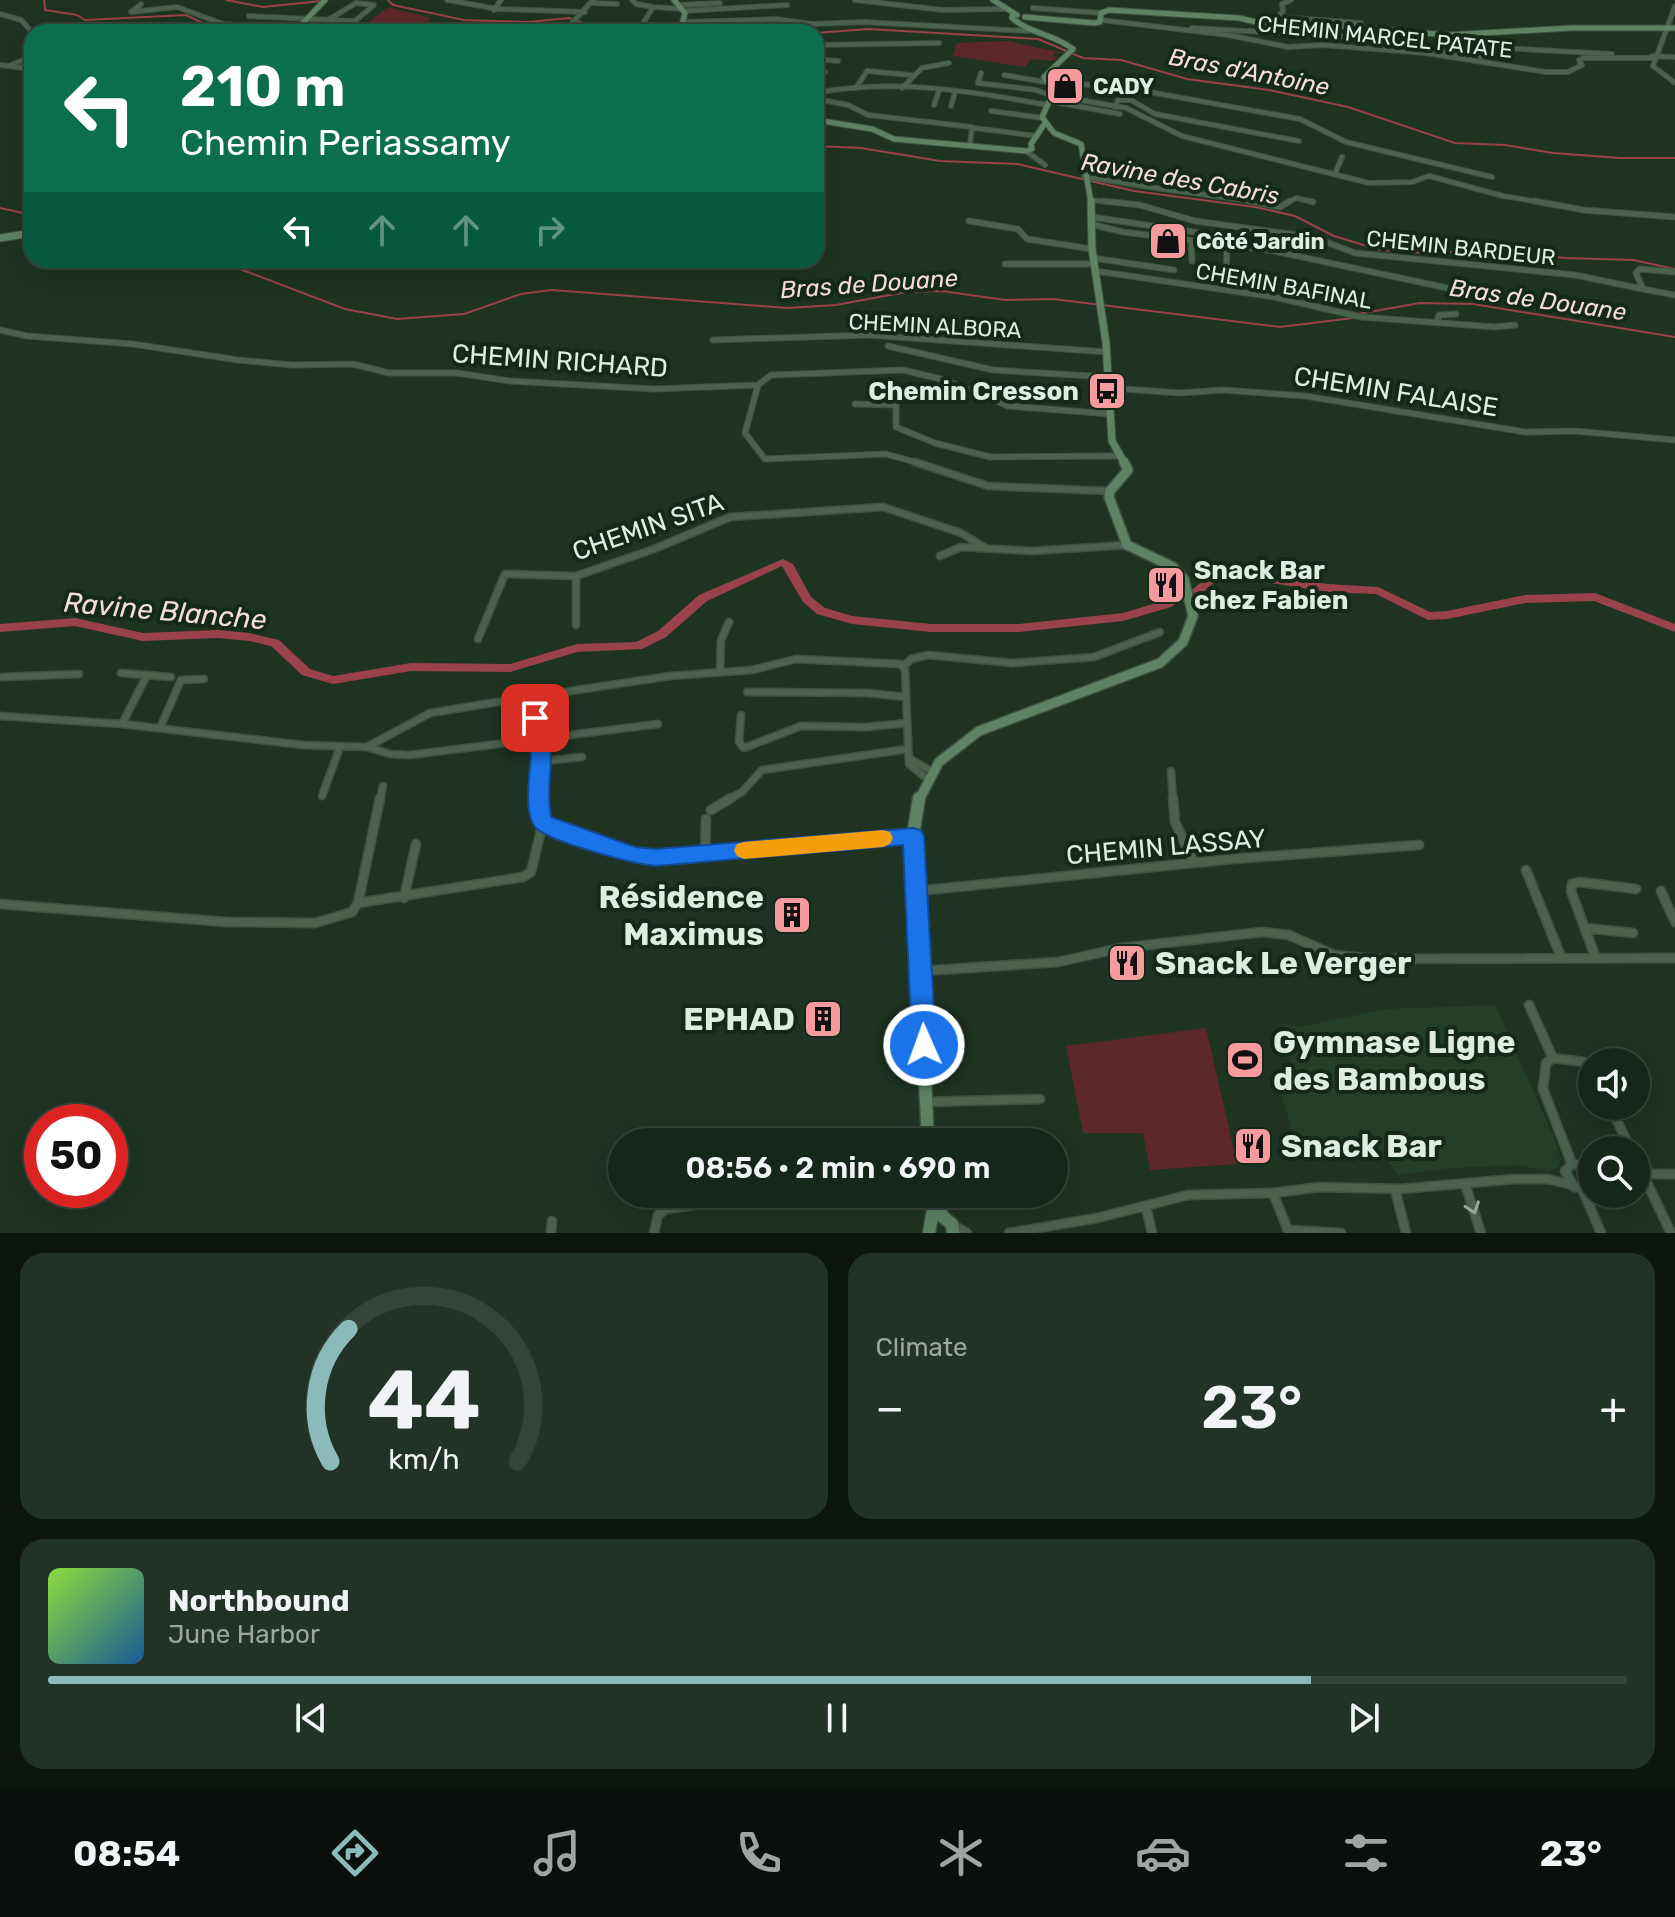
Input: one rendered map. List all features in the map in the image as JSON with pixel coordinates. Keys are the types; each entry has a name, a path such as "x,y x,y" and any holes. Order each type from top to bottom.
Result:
{"main road":[{"path":"674,0 682,8 685,22"},
{"path":"824,121 872,129 894,139 1026,151 1032,149 1053,87 1044,82 1053,67 1071,52 1060,39 1028,31 1020,18 993,0"},
{"path":"301,24 325,1"},
{"path":"1020,18 1087,23 1109,10 1239,18 1264,24 1278,19 1448,35 1593,27 1675,28"},
{"path":"927,1128 913,836 917,797 929,774 953,749 985,728 1160,663 1183,645 1194,622 1194,607 1185,582 1175,568 1127,545 1110,500 1110,491 1128,470 1112,441 1107,352 1094,260 1090,200 1080,141 1054,133 1044,121"},
{"path":"0,238 24,234"}],"street":[{"path":"447,0 480,10 585,12"},
{"path":"494,10 501,0"},
{"path":"632,0 636,4 653,7 682,8 787,5"},
{"path":"855,0 932,10 1006,9"},
{"path":"1291,0 1282,4 1283,11 1278,19 1361,23"},
{"path":"573,24 593,1 617,4"},
{"path":"328,20 356,3 374,5 350,24"},
{"path":"682,8 720,3"},
{"path":"141,4 131,12 177,7 223,24"},
{"path":"1675,6 1653,68 1675,83"},
{"path":"643,24 653,7"},
{"name":"CHEMIN MARCEL PATATE","path":"1033,8 1288,47 1323,45 1480,59 1555,72 1573,70 1582,65 1579,59 1655,58"},
{"path":"0,14 25,24"},
{"path":"249,16 353,21"},
{"path":"685,22 776,19 812,24 864,22 1028,31"},
{"path":"1172,28 1232,28 1356,37 1480,59 1491,56 1481,51 1484,47 1675,57"},
{"path":"824,45 939,43"},
{"path":"8,66 24,60"},
{"path":"824,60 838,61"},
{"path":"902,88 911,75 931,62 949,63"},
{"path":"0,65 24,68"},
{"path":"856,88 867,71 911,75"},
{"path":"981,73 978,83 1003,89 1039,90 1050,99 1120,114"},
{"path":"1004,75 1044,82 1127,88 1300,119 1346,142 1492,177"},
{"path":"824,94 856,88 902,88 1115,107 1129,110 1182,136 1374,184 1412,182 1429,176 1503,196 1584,210 1675,217"},
{"path":"934,105 939,91"},
{"path":"951,106 955,92"},
{"path":"824,98 878,115 937,126 1037,136"},
{"path":"1115,107 1118,100 1128,99 1155,114 1299,141"},
{"path":"991,111 1044,121"},
{"path":"869,122 878,115"},
{"path":"900,117 900,126"},
{"path":"951,125 953,117"},
{"path":"970,144 974,128"},
{"path":"1026,151 1045,165"},
{"path":"1335,174 1342,157"},
{"path":"1085,179 1146,189 1203,193 1280,207 1296,198 1313,202"},
{"name":"CHEMIN BARDEUR","path":"1090,200 1140,205 1191,220 1257,232 1313,237 1355,253 1575,275 1675,295"},
{"path":"1091,220 1214,235"},
{"path":"1091,220 1123,232 1269,250 1466,292"},
{"path":"969,221 1018,229 1027,239 1094,260"},
{"path":"1191,241 1192,261"},
{"path":"1226,274 1227,246"},
{"path":"1005,264 1094,260 1174,270"},
{"name":"CHEMIN BAFINAL","path":"1094,260 1361,317 1495,327 1515,325"},
{"path":"1643,289 1636,273 1640,269 1675,272"},
{"path":"1437,322 1439,315 1456,314"},
{"name":"CHEMIN RICHARD","path":"0,330 27,336 133,344 292,365 353,364 389,373 457,373 510,381 654,389 758,385 771,375 903,370 945,380 1008,406 1111,414"},
{"name":"CHEMIN ALBORA","path":"713,340 869,335 1107,352"},
{"path":"888,346 993,370 1109,377"},
{"path":"758,385 757,399 748,416 745,433 756,443 761,457 886,454 968,477 988,486 1110,491"},
{"name":"CHEMIN FALAISE","path":"1110,388 1180,393 1223,390 1305,396 1525,432 1574,431 1675,440"},
{"path":"855,404 896,405 896,427 935,443 990,457 1119,456"},
{"name":"CHEMIN SITA","path":"478,639 505,574 576,576 740,516 883,507 961,533 986,548"},
{"name":"CHEMIN SITA","path":"940,556 961,547 1032,551 1127,545"},
{"path":"576,576 576,625"},
{"path":"720,672 721,640 729,622"},
{"path":"929,774 912,768 909,758 904,668 911,659 928,655 1012,663 1094,657 1160,632"},
{"path":"367,747 430,713 670,676 752,670 804,658 904,668"},
{"path":"121,673 171,677"},
{"path":"2,677 79,674"},
{"path":"122,724 147,675"},
{"path":"160,728 181,680 204,679"},
{"path":"747,692 868,693 906,697"},
{"path":"532,699 539,738 544,746 538,810 542,821 551,827 645,857 913,836"},
{"path":"741,715 739,742 744,748 801,726 866,727 907,723"},
{"path":"0,716 122,724 266,742 367,747 390,754 410,755 658,724"},
{"path":"322,796 340,747"},
{"path":"711,810 742,792 762,770 908,749"},
{"path":"542,761 582,757"},
{"path":"1171,771 1175,822 1194,863"},
{"path":"0,904 226,922 315,923 339,918 352,912 358,903 383,786"},
{"path":"705,854 706,819"},
{"path":"358,903 523,877 531,872 541,830 551,827"},
{"path":"404,898 416,844"},
{"name":"CHEMIN LASSAY","path":"917,891 1194,863 1419,845"},
{"path":"1526,870 1561,957"},
{"path":"1595,956 1571,891 1572,884 1580,882 1636,889"},
{"path":"1661,891 1675,922"},
{"path":"1585,928 1633,933"},
{"path":"921,971 1058,962 1121,948 1262,932 1289,935 1334,955 1374,959 1675,958"},
{"path":"1529,1005 1553,1058"},
{"path":"1573,1185 1543,1089 1546,1063 1553,1058 1578,1061"},
{"path":"925,1102 1040,1099"},
{"path":"1547,1179 1578,1167"},
{"path":"1650,1174 1675,1174"},
{"path":"1009,1233 1097,1218 1188,1195 1273,1193 1320,1187 1395,1189 1547,1179 1578,1187"},
{"path":"1465,1184 1481,1233"},
{"path":"1395,1189 1406,1233"},
{"path":"1273,1193 1288,1231 1341,1233"},
{"path":"1650,1194 1671,1233"},
{"path":"1146,1206 1152,1233"},
{"path":"654,1233 658,1215 673,1208"},
{"path":"1593,1208 1601,1233"},
{"path":"551,1233 552,1221"},
{"path":"941,1226 967,1233"}],"shaded area":[{"path":"388,7 431,18 426,24 366,24"},
{"path":"1007,41 1064,53 1055,53 1053,56 1057,57 1054,61 1032,59 1025,67 953,56 957,43"},
{"path":"1495,1005 1554,1138 1561,1158 1558,1168 1549,1172 1519,1165 1451,1168 1398,1175 1381,1150 1369,1139 1339,1143 1332,1155 1301,1161 1274,1071 1293,1071 1281,1029 1284,1024 1299,1027 1386,1009"},
{"path":"1206,1028 1237,1164 1150,1170 1143,1133 1083,1133 1066,1046"}],"waterway":[{"name":"Ravine des Cabris","path":"44,0 45,10 77,15 85,20 186,15 205,24"},
{"name":"Bras d'Antoine","path":"226,0 263,7 321,1"},
{"name":"Bras d'Antoine","path":"388,0 393,5 464,20 528,22 569,18 586,24"},
{"name":"Bras d'Antoine","path":"824,32 868,29 1038,39 1083,58 1121,60 1187,79 1269,90 1348,107 1455,143 1505,145 1553,153 1620,158 1675,158"},
{"name":"Ravine des Cabris","path":"824,146 861,148 940,161 1017,164 1134,191 1255,207 1295,216 1334,236 1380,250 1436,254 1486,247 1564,258 1633,260 1675,269"},
{"name":"Bras de Douane","path":"0,208 24,213"},
{"name":"Bras de Douane","path":"237,268 345,309 397,319 464,314 521,294 552,290 787,308 836,305 906,292 942,291 1005,300 1053,299 1280,327 1353,318"},
{"name":"Bras de Douane","path":"1358,314 1420,303 1473,304 1675,337"},
{"name":"Ravine Blanche","path":"0,628 75,622 143,637 218,634 249,637 275,643 306,672 333,680 411,667 510,668 577,648 638,646 662,634 703,598 783,562 789,566 807,599 821,611 852,620 931,628 1019,628 1123,617 1196,592 1213,578 1240,574 1327,588 1378,591 1428,616 1525,599 1595,597 1675,628"}],"slow traffic":[{"path":"744,850 883,838"}],"place":[{"name":"CADY","path":"1065,86"},
{"name":"Côté Jardin","path":"1168,241"},
{"name":"Chemin Cresson","path":"1107,391"},
{"name":"Snack Bar chez Fabien","path":"1166,585"},
{"name":"Résidence Maximus","path":"792,915"},
{"name":"Snack Le Verger","path":"1127,963"},
{"name":"EPHAD","path":"823,1019"},
{"name":"Gymnase Ligne des Bambous","path":"1245,1060"},
{"name":"Snack Bar","path":"1253,1146"}],"route":[{"path":"535,718 544,746 538,801 542,821 551,827 635,855 656,858 913,836 924,1045"}]}
